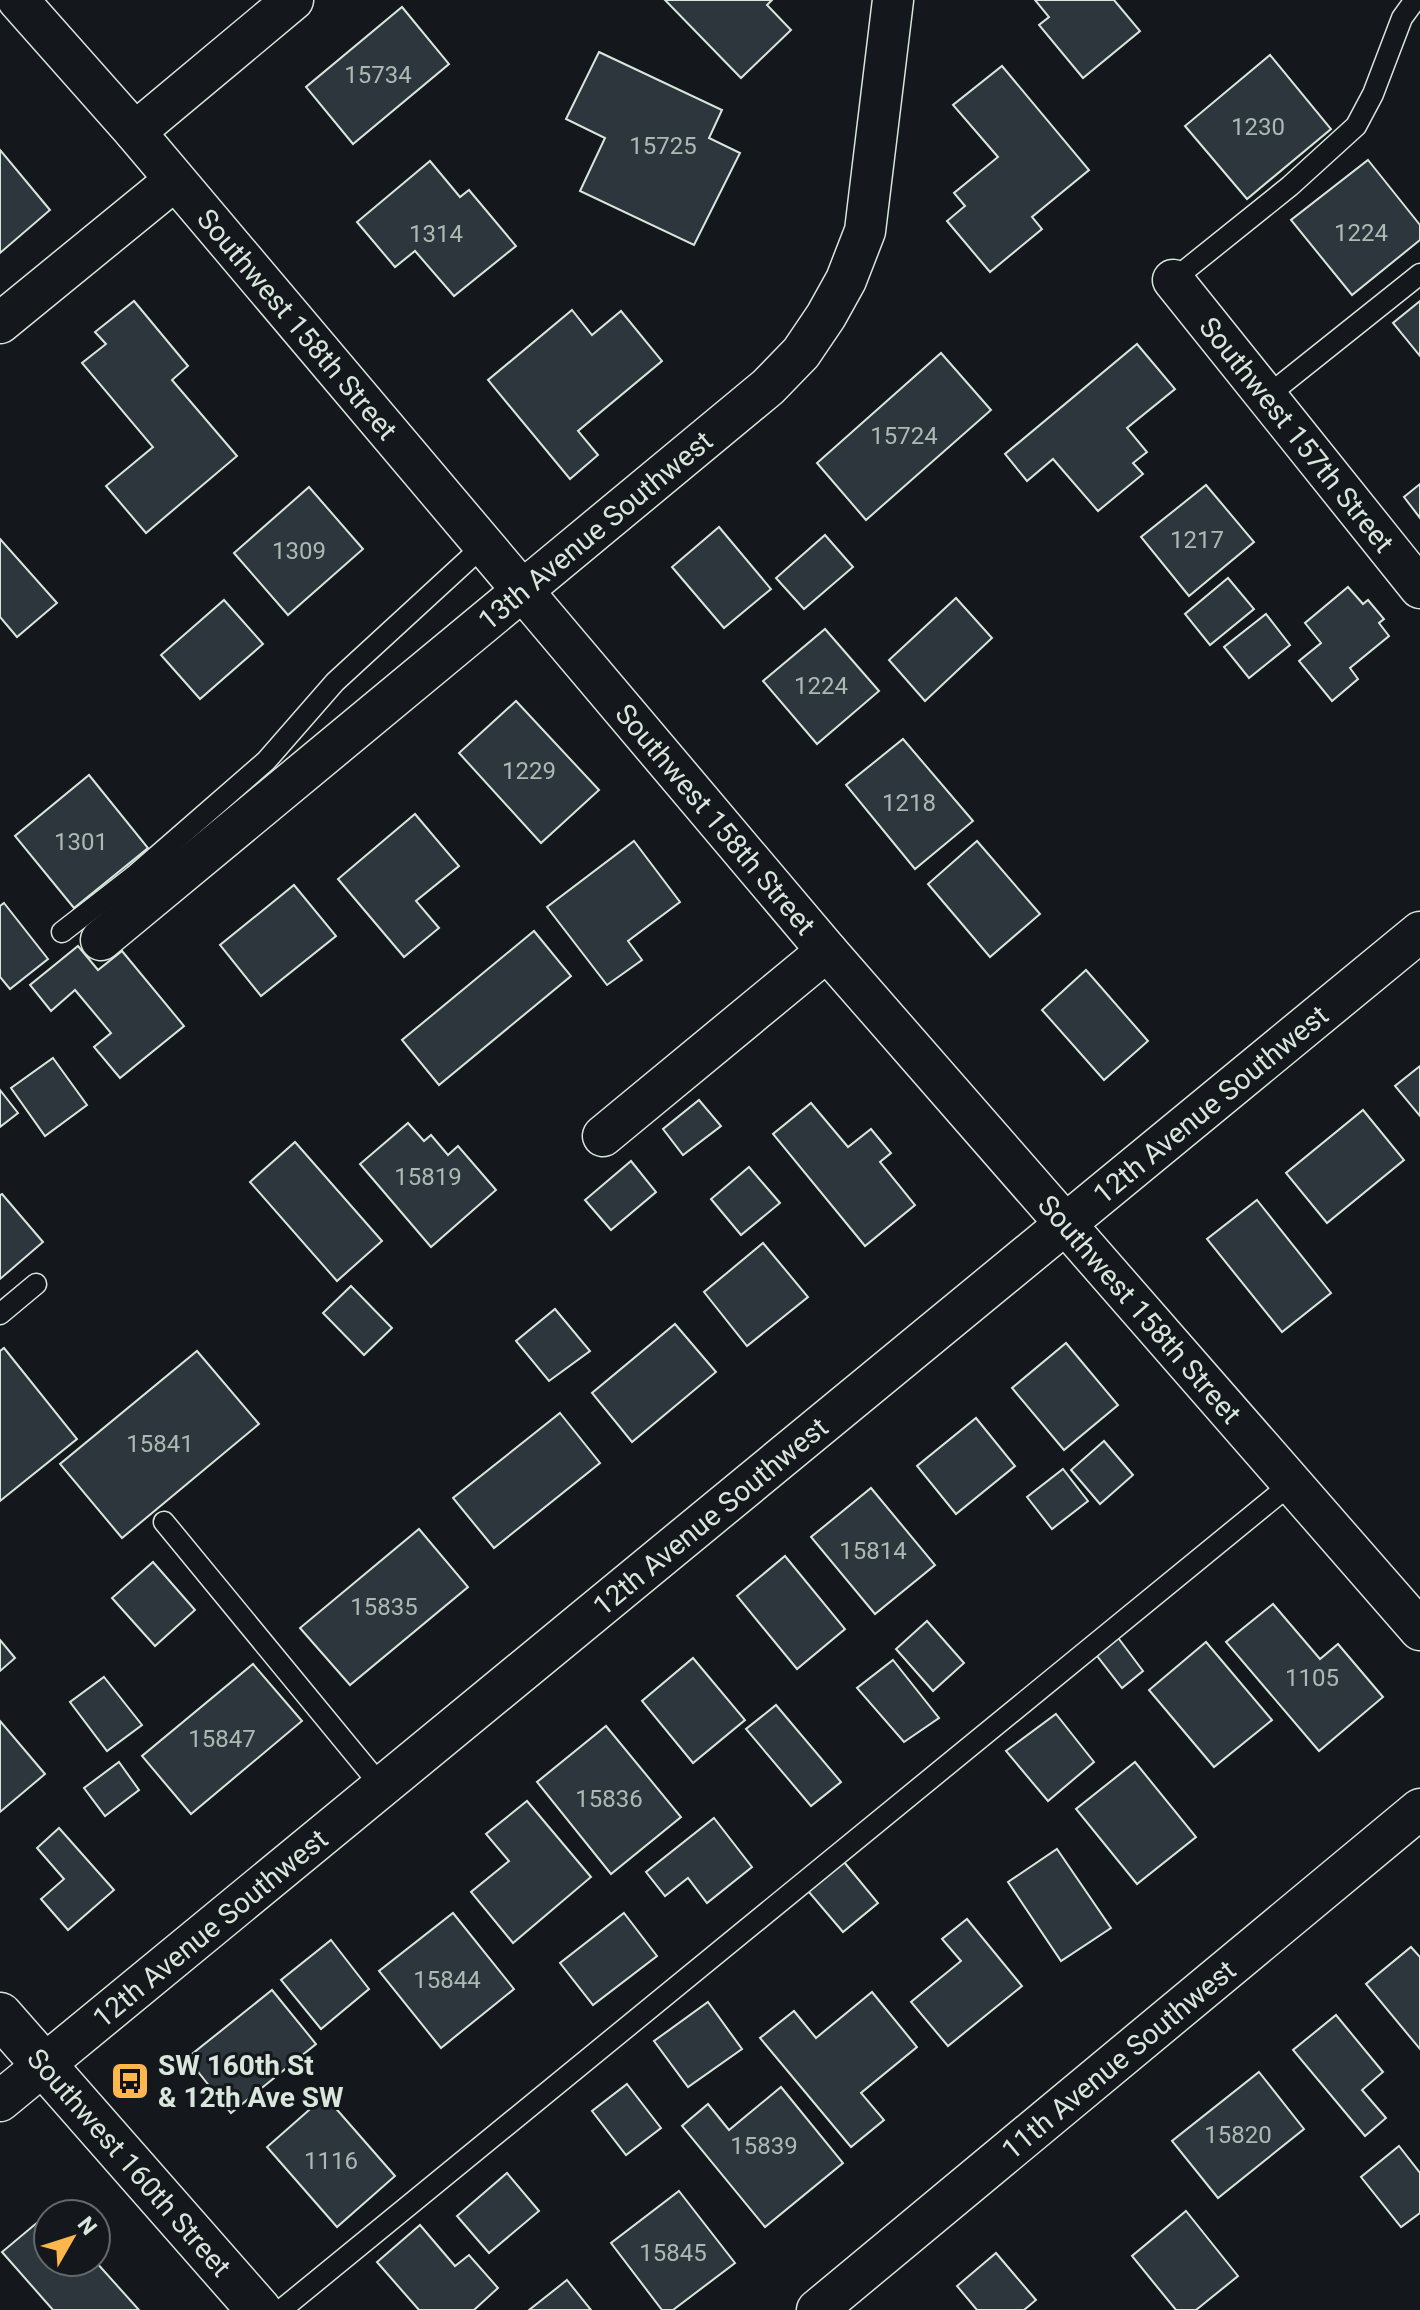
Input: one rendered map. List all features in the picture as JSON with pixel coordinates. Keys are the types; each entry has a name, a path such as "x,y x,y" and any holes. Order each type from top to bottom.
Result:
{"street":[{"name":"Southwest 158th Street","path":"18,0 135,132 827,951 1420,1630"},
{"path":"135,132 293,0"},
{"name":"13th Avenue Southwest","path":"101,940 768,387 801,353 846,280 865,231 893,0"},
{"path":"0,323 175,180"},
{"name":"Southwest 157th Street","path":"1173,280 1420,588"},
{"name":"12th Avenue Southwest","path":"0,2101 1065,1221 1420,932"},
{"path":"603,1136 827,951"},
{"name":"11th Avenue Southwest","path":"817,2310 1420,1809"},
{"name":"Southwest 160th Street","path":"0,2015 259,2308"}],"lane":[{"path":"1173,280 1290,186 1356,126 1373,94 1402,18 1415,0"},
{"path":"1266,397 1420,274"},
{"path":"62,932 134,876 266,761 335,682 483,546"},
{"path":"0,1314 36,1284"},
{"path":"259,2308 1292,1483"},
{"path":"164,1522 382,1787"}],"building":[{"path":"665,0 772,0 767,5 791,30 741,78"},
{"path":"1035,0 1114,0 1140,31 1083,78 1039,25 1049,17"},
{"path":"402,7 449,64 353,144 306,87"},
{"path":"599,52 722,110 709,138 740,153 694,245 580,191 605,138 566,119"},
{"path":"1270,55 1331,129 1247,199 1185,126"},
{"path":"1002,66 1089,170 1032,217 1042,229 990,272 947,221 965,206 954,193 998,157 953,105"},
{"path":"0,150 50,210 0,253"},
{"path":"1368,160 1420,225 1420,240 1352,295 1291,220"},
{"path":"430,161 460,197 469,190 516,246 454,296 415,251 395,267 357,222"},
{"path":"134,301 188,366 172,380 237,456 146,533 106,486 153,447 82,363 106,344 95,332"},
{"path":"1420,301 1420,356 1393,323"},
{"path":"572,310 592,335 621,311 662,361 578,431 598,455 570,479 488,380"},
{"path":"1137,344 1175,389 1127,428 1147,452 1133,463 1143,474 1098,511 1053,459 1027,481 1005,454"},
{"path":"941,353 991,410 866,520 817,463"},
{"path":"1420,484 1420,518 1404,497"},
{"path":"1206,485 1254,542 1189,596 1141,537"},
{"path":"309,487 363,549 288,615 234,553"},
{"path":"719,527 771,589 724,628 672,567"},
{"path":"825,535 853,567 804,609 776,578"},
{"path":"0,539 57,603 17,637 0,617"},
{"path":"1228,578 1254,609 1210,645 1185,614"},
{"path":"1348,587 1363,604 1368,600 1384,619 1379,623 1389,636 1350,668 1358,679 1332,701 1299,661 1321,643 1305,623"},
{"path":"956,598 992,638 925,701 889,660"},
{"path":"224,600 263,644 200,699 161,655"},
{"path":"1266,614 1290,645 1249,678 1224,647"},
{"path":"825,629 879,691 817,744 763,681"},
{"path":"516,701 599,790 541,843 459,753"},
{"path":"903,739 973,821 915,869 846,785"},
{"path":"89,775 148,848 74,908 15,836"},
{"path":"415,814 459,866 416,901 439,928 404,957 338,879"},
{"path":"634,841 680,902 628,941 642,960 607,985 547,907"},
{"path":"977,841 1040,914 990,957 928,884"},
{"path":"294,885 336,936 261,996 220,945"},
{"path":"4,903 48,959 10,989 0,977 0,906"},
{"path":"534,931 571,976 439,1085 402,1040"},
{"path":"78,946 98,970 122,951 184,1026 120,1078 94,1047 111,1033 75,990 51,1011 30,985"},
{"path":"1086,970 1148,1041 1104,1080 1042,1010"},
{"path":"53,1058 87,1105 45,1136 11,1088"},
{"path":"1420,1066 1420,1116 1395,1086"},
{"path":"0,1090 18,1113 0,1127"},
{"path":"699,1100 721,1126 683,1155 663,1129"},
{"path":"811,1103 848,1147 871,1129 891,1153 880,1162 915,1205 865,1246 773,1134"},
{"path":"1363,1110 1404,1160 1327,1223 1286,1173"},
{"path":"408,1123 424,1141 431,1135 448,1155 458,1146 496,1190 431,1247 360,1164"},
{"path":"295,1142 382,1241 337,1281 250,1182"},
{"path":"631,1161 656,1192 611,1230 585,1200"},
{"path":"749,1167 780,1203 741,1235 711,1199"},
{"path":"0,1195 43,1242 0,1279"},
{"path":"1257,1200 1331,1293 1282,1332 1207,1239"},
{"path":"763,1243 808,1297 747,1346 704,1292"},
{"path":"351,1286 392,1328 364,1355 323,1313"},
{"path":"555,1309 590,1351 549,1381 516,1341"},
{"path":"675,1324 716,1372 632,1442 592,1393"},
{"path":"1066,1343 1118,1405 1064,1450 1012,1388"},
{"path":"4,1348 77,1439 0,1501 0,1351"},
{"path":"197,1351 259,1424 122,1538 60,1464"},
{"path":"560,1413 600,1463 494,1548 453,1498"},
{"path":"976,1418 1015,1466 956,1514 917,1466"},
{"path":"1104,1441 1133,1475 1100,1504 1071,1470"},
{"path":"1063,1469 1088,1501 1052,1529 1027,1497"},
{"path":"871,1488 935,1565 875,1614 811,1537"},
{"path":"419,1529 468,1587 350,1685 300,1628"},
{"path":"785,1556 845,1629 797,1669 737,1596"},
{"path":"153,1562 195,1610 155,1646 112,1598"},
{"path":"1273,1604 1320,1659 1338,1644 1383,1697 1319,1751 1226,1642"},
{"path":"927,1621 964,1663 933,1691 896,1649"},
{"path":"1116,1635 1143,1671 1122,1688 1094,1652"},
{"path":"0,1640 15,1658 0,1671"},
{"path":"1206,1642 1272,1720 1214,1767 1149,1690"},
{"path":"693,1658 745,1720 693,1763 642,1701"},
{"path":"893,1660 939,1718 904,1742 857,1688"},
{"path":"253,1664 302,1721 191,1814 142,1756"},
{"path":"104,1677 142,1725 107,1751 70,1702"},
{"path":"776,1705 841,1782 811,1806 746,1729"},
{"path":"1056,1714 1094,1762 1048,1801 1006,1751"},
{"path":"0,1721 45,1774 0,1812"},
{"path":"606,1726 681,1817 611,1874 537,1782"},
{"path":"119,1762 139,1790 105,1816 84,1788"},
{"path":"1135,1762 1196,1837 1137,1884 1076,1809"},
{"path":"527,1801 591,1877 513,1943 471,1892 509,1861 486,1834"},
{"path":"714,1818 752,1867 707,1903 688,1878 665,1896 646,1872"},
{"path":"59,1828 114,1890 68,1930 41,1899 64,1879 37,1848"},
{"path":"1057,1849 1111,1928 1061,1961 1008,1882"},
{"path":"844,1862 878,1903 843,1932 808,1891"},
{"path":"453,1913 514,1989 441,2048 379,1971"},
{"path":"624,1913 657,1956 593,2005 560,1963"},
{"path":"967,1919 1022,1986 948,2046 911,2002 961,1961 942,1939"},
{"path":"331,1940 369,1989 321,2029 281,1980"},
{"path":"1411,1947 1420,1957 1420,2049 1366,1984"},
{"path":"272,1990 316,2044 231,2113 187,2058"},
{"path":"872,1992 917,2047 861,2093 884,2120 851,2147 760,2038 794,2011 816,2038"},
{"path":"708,2002 742,2049 688,2087 654,2041"},
{"path":"1336,2015 1383,2072 1362,2090 1386,2118 1365,2136 1293,2050"},
{"path":"1259,2072 1304,2129 1218,2198 1172,2141"},
{"path":"627,2084 661,2128 626,2155 592,2111"},
{"path":"781,2087 843,2163 765,2227 682,2126 708,2104 729,2130"},
{"path":"325,2096 395,2176 337,2227 267,2147"},
{"path":"1399,2146 1420,2173 1420,2213 1401,2227 1361,2177"},
{"path":"507,2173 539,2211 489,2253 457,2216"},
{"path":"679,2191 735,2263 673,2310 662,2310 611,2243"},
{"path":"1186,2211 1238,2276 1196,2310 1176,2310 1132,2256"},
{"path":"420,2225 455,2266 469,2255 498,2288 474,2310 419,2310 377,2262"},
{"path":"32,2227 32,2278 110,2278 139,2310 53,2310 2,2252"},
{"path":"996,2253 1036,2300 1024,2310 977,2310 957,2286"},
{"path":"567,2280 591,2310 529,2310"}],"place":[{"name":"SW 160th St & 12th Ave SW","path":"130,2081"}]}
